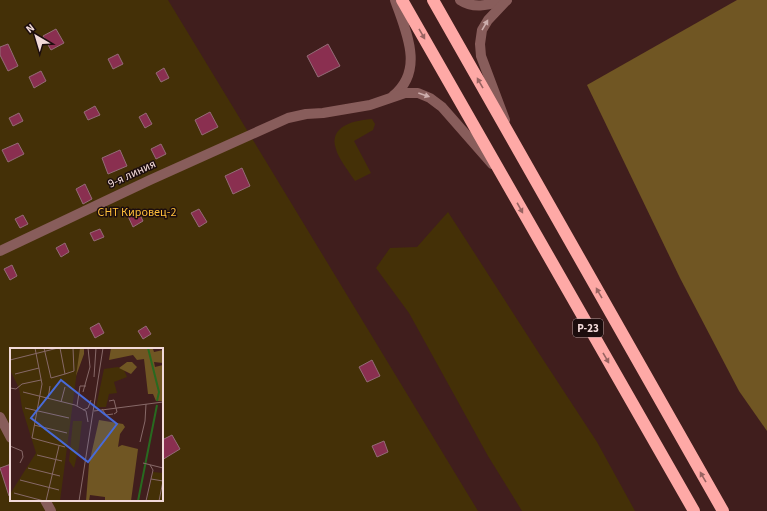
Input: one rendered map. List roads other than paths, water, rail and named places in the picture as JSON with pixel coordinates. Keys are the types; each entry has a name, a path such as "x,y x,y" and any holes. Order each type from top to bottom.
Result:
{"highway":[{"name":"Р-23","path":"402,0 694,511"},
{"name":"Р-23","path":"433,0 722,511"}],"street":[{"path":"387,100 402,89 410,70 411,60 409,41 395,0"},
{"path":"460,0 474,5 484,6 507,0"},
{"path":"507,0 488,20 482,30 480,44 481,56 491,79 513,142"},
{"name":"9-я линия","path":"0,251 150,180 288,118 370,105 405,94 418,93 430,98 442,107 501,174"},
{"path":"0,417 10,436"},
{"path":"45,501 50,511"}],"park label":[{"name":"СНТ Кировец-2","path":"137,212"}]}
